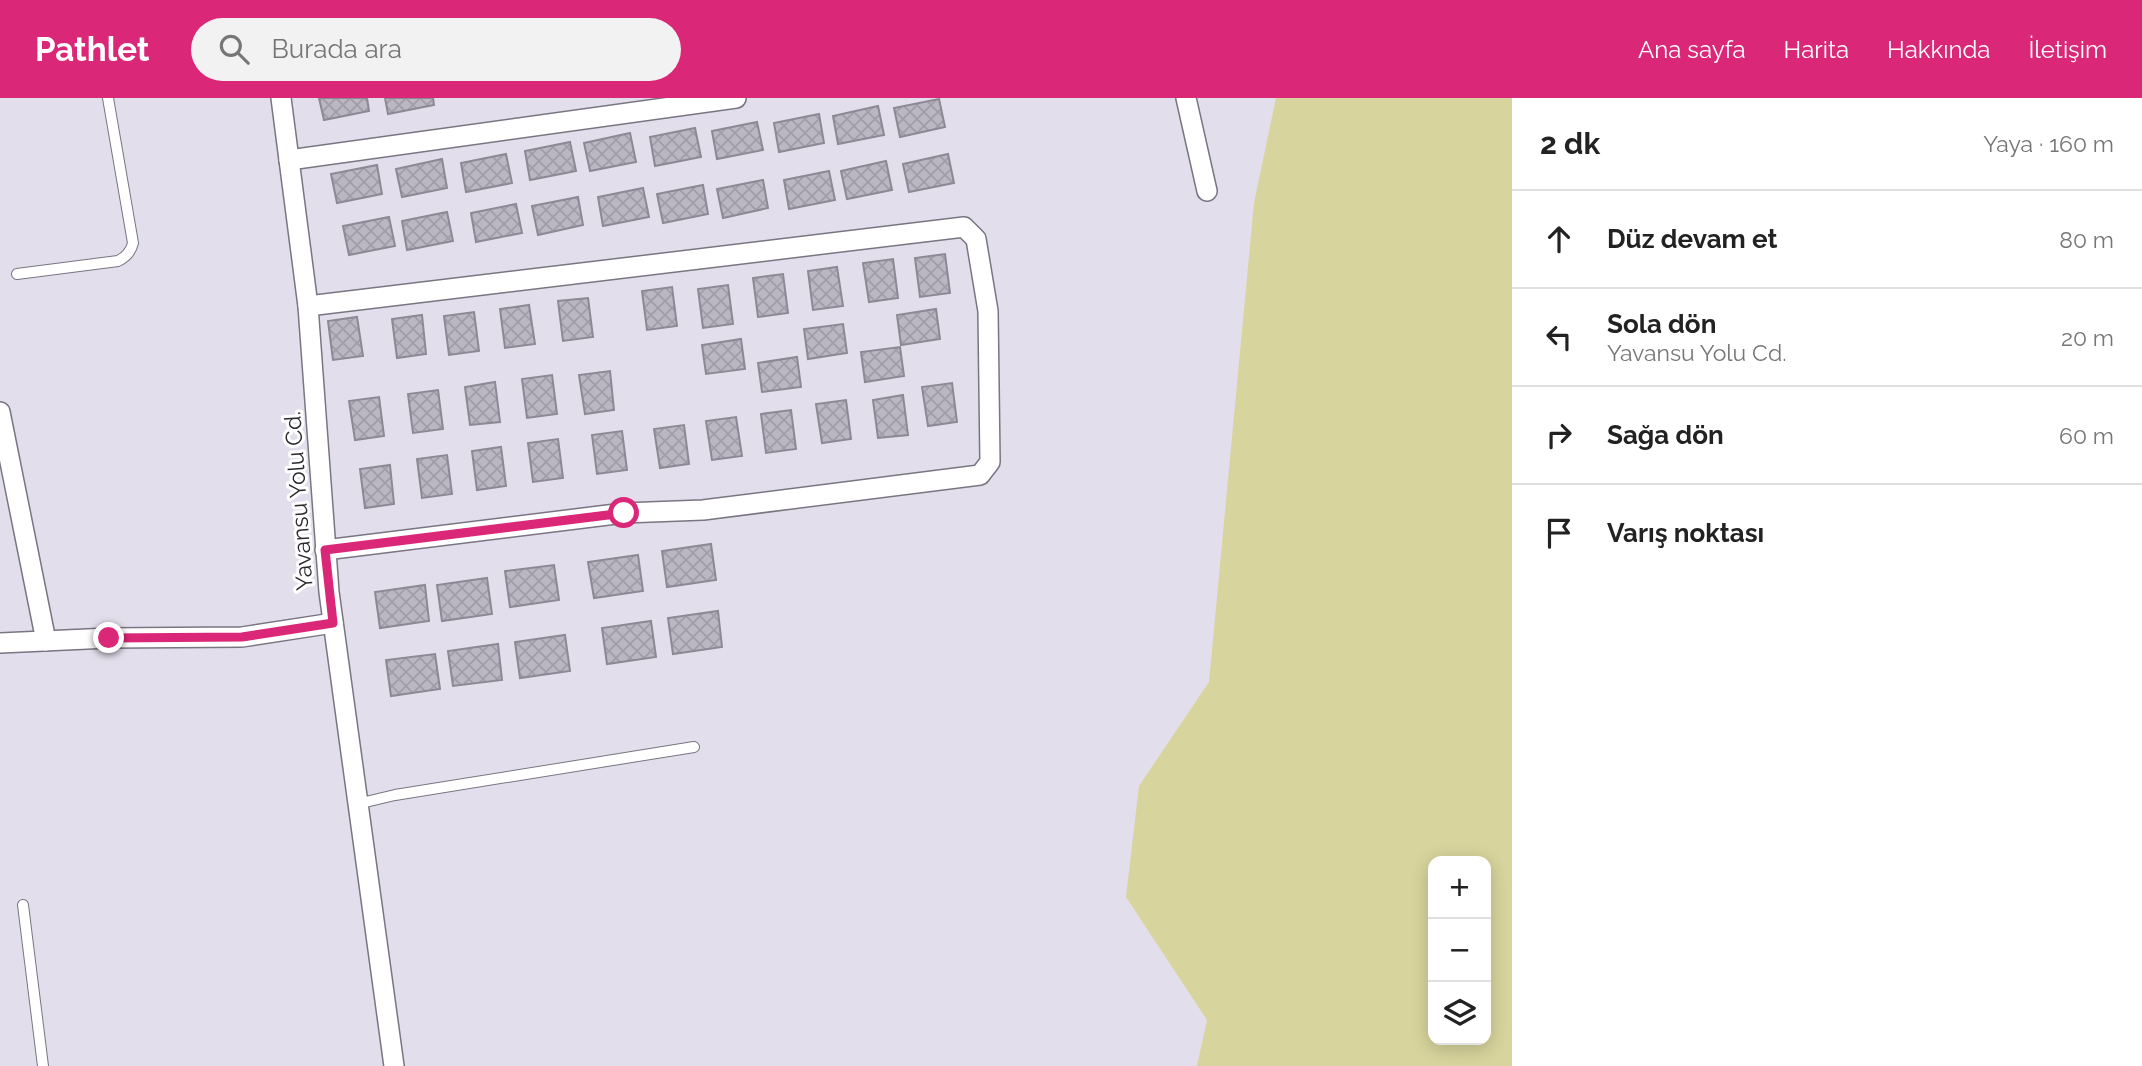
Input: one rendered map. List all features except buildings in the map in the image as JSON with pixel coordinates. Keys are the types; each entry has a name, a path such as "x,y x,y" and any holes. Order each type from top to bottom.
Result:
{"street":[{"name":"Yavansu Yolu Cd.","path":"281,98 307,306 333,623 394,1066"},
{"path":"289,160 736,98"},
{"path":"1186,98 1207,191"},
{"path":"307,306 964,227 976,239 988,311 990,462 980,475 703,510 624,513 325,550"},
{"path":"0,412 46,641"},
{"path":"0,643 109,638 242,637 333,623"}],"lane":[{"path":"17,274 118,261 132,248 108,98"},
{"path":"357,804 395,795 694,747"},
{"path":"23,905 43,1066"}],"shaded area":[{"path":"1276,98 1512,98 1512,1066 1197,1066 1207,1020 1126,897 1139,786 1209,682 1254,203"}],"route":[{"path":"109,638 242,637 333,623 325,550 624,513"}]}
